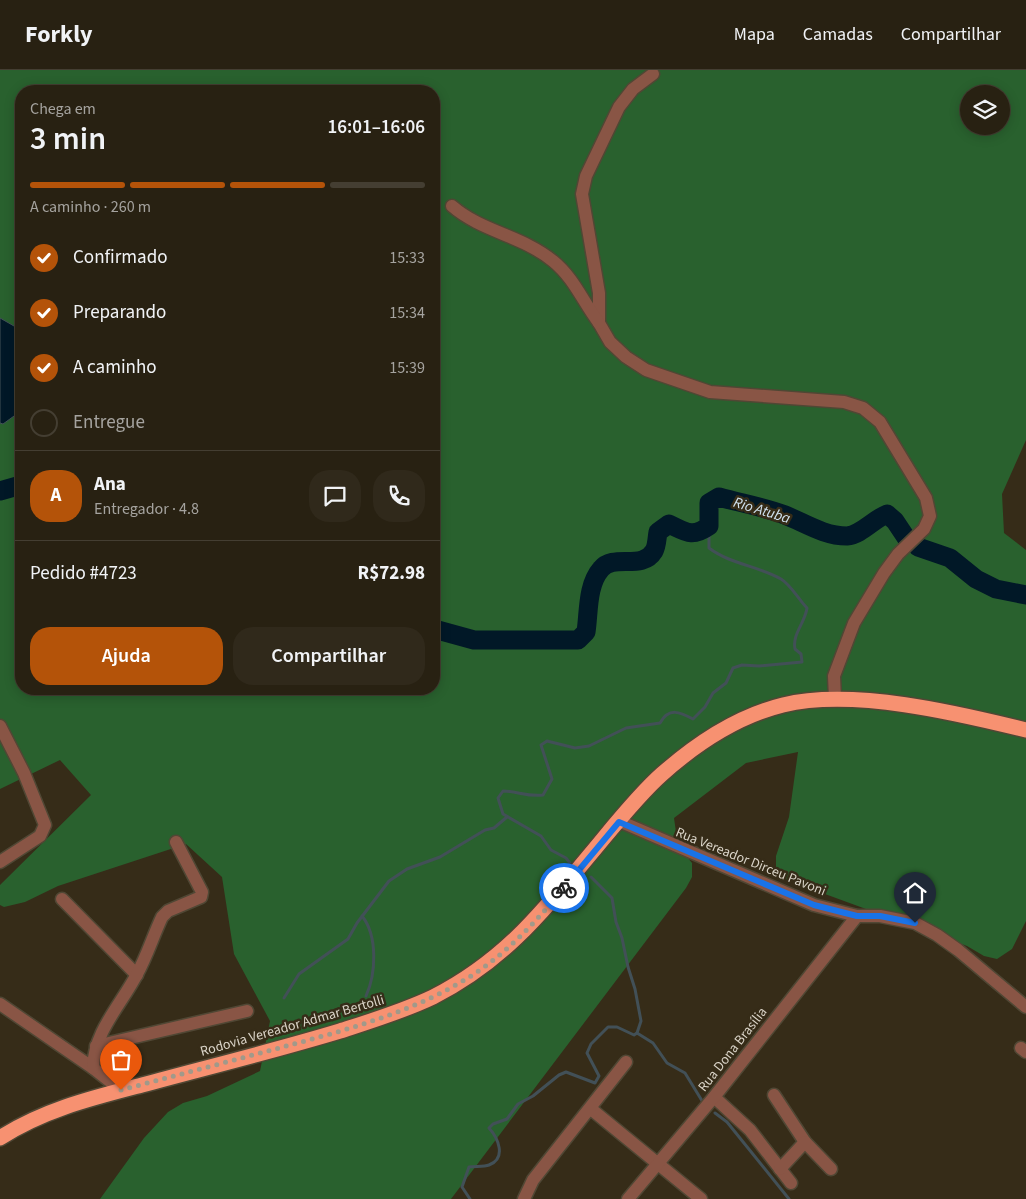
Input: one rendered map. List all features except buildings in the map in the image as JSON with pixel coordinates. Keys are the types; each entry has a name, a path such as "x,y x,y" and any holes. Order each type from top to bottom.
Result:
{"highway":[{"name":"Rodovia Vereador Admar Bertolli","path":"0,1138 17,1127 62,1107 311,1040 376,1020 432,997 477,972 511,945 554,900 660,775 700,744 755,714 783,705 816,699 835,700 911,705 1026,730"}],"street":[{"path":"599,323 599,293 582,194 586,176 619,107 633,89 653,74"},
{"path":"452,206 477,225 518,239 552,260 564,271 581,293 610,342 626,357 646,370 710,392 844,402 862,408 880,422 926,498 930,516 924,529 898,554 884,573 854,623 834,676 835,700"},
{"path":"0,726 24,773 46,825 40,836 0,862"},
{"name":"Rua Vereador Dirceu Pavoni","path":"619,822 814,905 857,916 880,916 915,923 937,935 1026,1008"},
{"path":"93,1068 96,1046 103,1029 137,975 162,917 168,911 198,900 202,892 176,842"},
{"path":"62,898 137,975"},
{"name":"Rua Dona Brasília","path":"628,1199 714,1097 857,916"},
{"path":"0,1004 93,1068 121,1090"},
{"path":"96,1046 247,1011"},
{"path":"524,1199 533,1180 591,1109 626,1062"},
{"path":"774,1095 805,1142 831,1169"},
{"path":"714,1097 750,1130 791,1183"},
{"path":"591,1109 701,1199"},
{"path":"780,1169 805,1142"}],"green space":[{"path":"0,70 1026,70 1026,440 1002,494 1004,533 1026,550 1026,921 1012,949 997,959 984,956 967,946 784,879 776,867 776,856 789,817 798,752 746,763 674,818 678,846 692,863 692,877 686,888 451,1199 100,1199 144,1138 168,1112 183,1103 207,1096 260,1071 270,1021 234,954 222,877 186,844 58,886 25,902 4,907 0,905 0,885 91,795 60,760 0,789"}],"water":[{"path":"0,318 15,327 15,415 3,424 0,423"}],"waterway":[{"name":"Rio Atuba","path":"0,491 15,487"},
{"name":"Rio Atuba","path":"440,631 474,640 578,640 586,632 589,599 596,575 601,569 613,562 635,561 649,557 655,549 658,532 669,524 693,533 703,530 709,526 709,503 719,497 777,512 830,534 847,536 857,533 887,514 895,521 907,539"},
{"path":"573,867 566,858 551,850 541,836 503,814 498,798 503,791 543,795 552,779 541,745 547,741 575,748 589,746 626,728 660,723 667,715 675,712 693,719 705,707 713,693 726,683 733,668 742,665 759,666 802,662 801,654 795,649 795,638 807,608 781,579 726,558 709,548 709,526"},
{"name":"Rio Atuba","path":"918,547 950,558 976,579 996,589 1026,595"},
{"path":"284,998 299,974 348,939 357,923 389,881 407,869 440,857 485,830 494,828 507,817"},
{"path":"591,877 612,898 616,922 635,989 641,1021 637,1033"},
{"path":"362,916 371,934 374,955 372,977 366,996"},
{"path":"470,1199 462,1187 469,1167 489,1165 498,1158 498,1142 489,1128 493,1124 507,1119 518,1104 533,1096 559,1075 566,1072 595,1083 599,1076 587,1053 591,1044 608,1027 617,1027 634,1035 637,1033 653,1043 667,1063 685,1073 704,1104"},
{"path":"715,1113 727,1122 789,1199"}],"way so far":[{"path":"121,1090 311,1040 376,1020 432,997 477,972 511,945 564,888"}],"route":[{"path":"564,888 619,822 814,905 857,916 880,916 915,923"}]}
